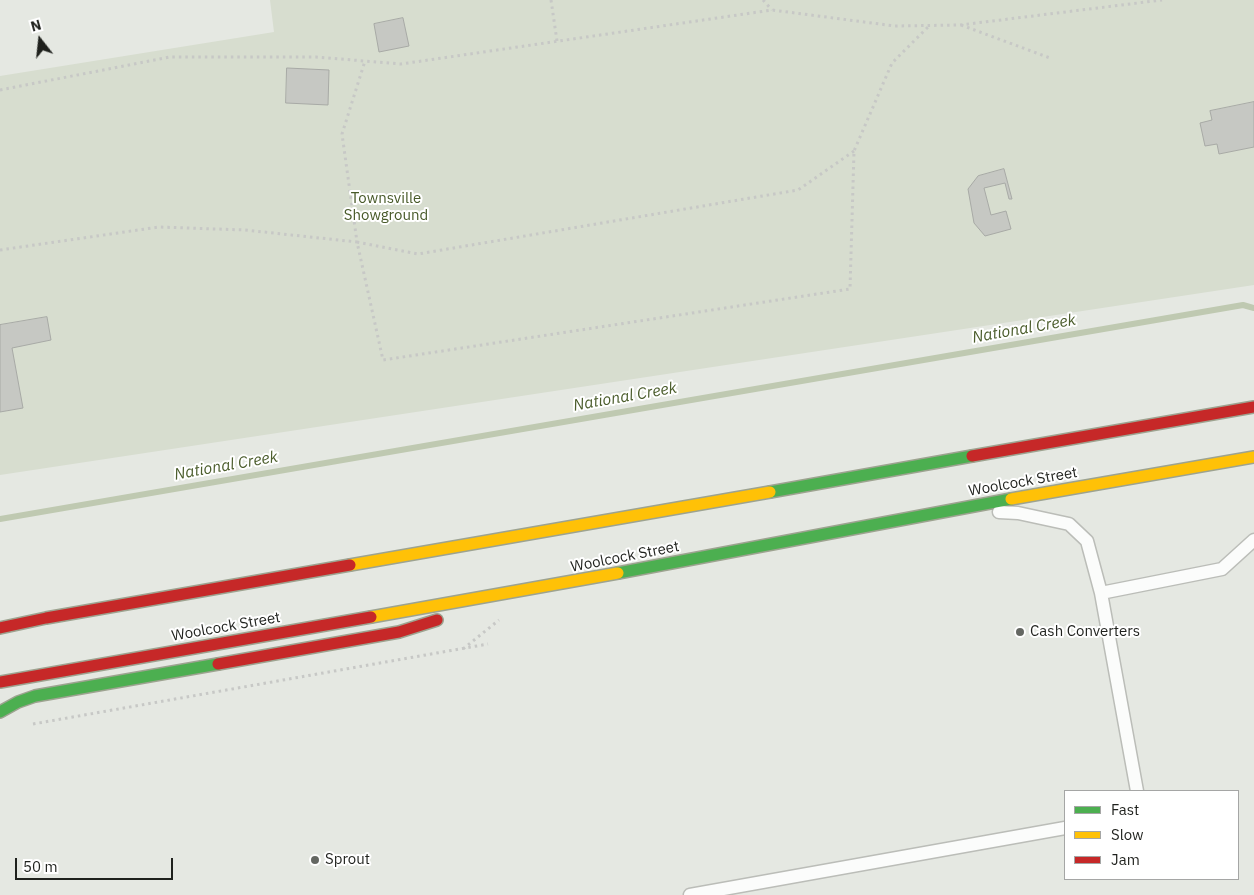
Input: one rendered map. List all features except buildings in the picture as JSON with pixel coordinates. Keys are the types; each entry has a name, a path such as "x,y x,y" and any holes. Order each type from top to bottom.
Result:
{"main road":[{"path":"0,628 46,618 1254,407"},
{"name":"Woolcock Street","path":"0,682 538,588 949,510 1254,457"},
{"path":"464,612 538,588"},
{"path":"18,614 46,618"},
{"path":"0,712 18,702 35,696 399,632 445,618"}],"lane":[{"path":"949,510 1018,513 1069,524 1087,541 1102,593 1137,790"},
{"path":"1102,593 1222,569 1254,540"},
{"path":"690,895 1064,828"}],"path":[{"path":"551,0 557,41"},
{"path":"763,0 772,10"},
{"path":"0,90 170,58 316,57 401,64 772,10 895,26 929,26 960,25 1162,0"},
{"path":"960,25 1050,58"},
{"path":"365,61 342,134 357,242 383,360 850,289 854,151 892,63 929,26"},
{"path":"0,250 159,227 245,230 357,242 418,254 798,190 854,151"},
{"path":"29,725 488,644"}],"green space":[{"name":"Townsville Showground","path":"270,0 1254,0 1254,285 0,475 0,76 274,32"}],"waterway":[{"name":"National Creek","path":"0,519 1243,305 1254,308"}],"traffic: fast":[{"path":"770,492 972,456"},
{"path":"618,573 1011,499"},
{"path":"0,712 18,702 35,696 218,664"}],"traffic: slow":[{"path":"1011,499 1254,457"},
{"path":"350,565 770,492"},
{"path":"371,617 618,573"}],"traffic: jam":[{"path":"972,456 1254,407"},
{"path":"0,628 46,618 350,565"},
{"path":"0,682 371,617"},
{"path":"218,664 399,632 437,620"}],"place":[{"name":"Cash Converters","path":"1020,632"},
{"name":"Sprout","path":"315,860"}]}
